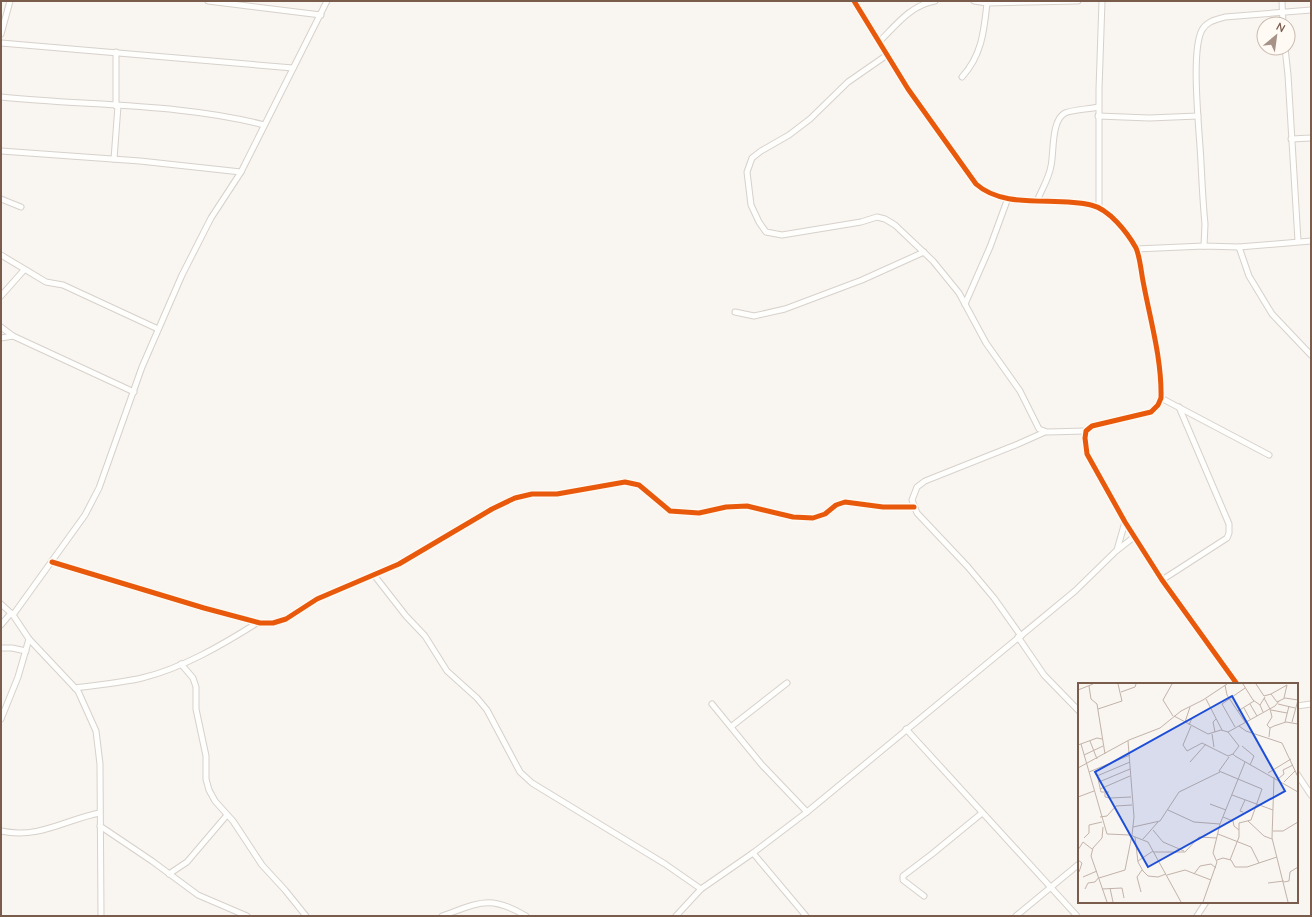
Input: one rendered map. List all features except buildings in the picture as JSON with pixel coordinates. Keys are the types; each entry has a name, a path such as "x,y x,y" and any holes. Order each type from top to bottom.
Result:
{"street":[{"path":"1,34 10,1"},
{"path":"208,1 321,15"},
{"path":"1,625 12,614 52,562 85,515 99,488 142,367 198,242 219,205 241,172 327,1"},
{"path":"880,42 910,11 925,3 935,1"},
{"path":"974,1 987,3 1078,1"},
{"path":"1099,208 1098,107 1102,1"},
{"path":"1282,1 1282,16"},
{"path":"856,2 908,89 976,184 991,194 1008,198 1091,205 1099,208 1120,226 1136,249 1156,352 1161,398 1158,405 1151,412 1092,426 1086,431 1084,438 1087,454 1125,522 1162,580 1236,683"},
{"path":"962,77 970,68 982,43 987,3"},
{"path":"1204,246 1205,224 1198,116 1197,69 1198,41 1201,30 1206,24 1225,17 1311,10"},
{"path":"1,43 293,68"},
{"path":"114,159 117,106 116,52"},
{"path":"887,54 848,82 810,119 789,135 752,158 747,172 751,205 759,222 766,232 773,234 782,235 861,222 877,217 896,224 924,252 959,293 986,343 1020,391 1037,428 1045,432"},
{"path":"1286,56 1298,241"},
{"path":"1,98 182,111 243,119 264,125"},
{"path":"1037,200 1052,166 1054,139 1060,117 1066,112 1098,107"},
{"path":"1098,116 1150,118 1198,116"},
{"path":"1291,139 1311,138"},
{"path":"1,151 114,159 241,172"},
{"path":"965,304 990,247 1008,198"},
{"path":"1,200 21,207"},
{"path":"1136,249 1204,246 1239,247 1298,241 1311,242"},
{"path":"1239,247 1249,276 1268,309 1311,355"},
{"path":"735,312 754,316 785,309 868,278 924,252"},
{"path":"1,255 46,282 63,285 158,329"},
{"path":"1,296 24,270"},
{"path":"1,327 13,336 134,392"},
{"path":"1,338 13,336"},
{"path":"1161,398 1269,455"},
{"path":"1162,580 1227,538 1230,529 1223,509 1179,407"},
{"path":"1078,710 1044,675 994,598 914,507 912,500 917,486 925,480 1045,432 1086,431"},
{"path":"52,562 257,623 273,623 286,619 317,599 374,575 427,548 466,523 515,498 532,494 557,494 573,492 624,482 638,485 670,511 699,513 726,507 747,506 793,517 812,518 825,514 836,505 844,502 883,507 914,507"},
{"path":"1116,550 1125,522"},
{"path":"676,916 701,889 753,853 807,812 1075,591 1116,550 1134,537"},
{"path":"374,575 406,616 425,636 447,671 477,698 487,710 520,772 532,783 665,864 701,889"},
{"path":"1,604 12,614 29,639 75,688 96,731 100,764 99,812 101,916"},
{"path":"75,688 144,678 181,664 228,641 257,623"},
{"path":"1,719 18,677 29,639"},
{"path":"1,648 12,648 26,651"},
{"path":"181,664 192,678 196,687 197,714 205,750 206,779 209,790 215,801 227,815 262,865 306,916"},
{"path":"732,726 787,683"},
{"path":"712,704 732,726 762,765 807,812"},
{"path":"1298,706 1311,704"},
{"path":"906,729 1077,916"},
{"path":"1298,776 1311,796"},
{"path":"1,831 34,833 49,830 81,816 99,812"},
{"path":"924,896 909,887 903,880 903,876 982,813"},
{"path":"169,874 187,862 227,815"},
{"path":"100,826 152,861 198,895 247,916"},
{"path":"753,853 806,916"},
{"path":"1016,916 1051,889 1078,865"},
{"path":"442,916 476,904 495,902 512,908 526,916"},
{"path":"1197,916 1205,903"}],"cycle path":[{"path":"854,1 908,89 976,184 988,192 1001,197 1016,200 1077,203 1098,207 1117,222 1128,235 1136,248 1158,354 1161,398 1158,405 1151,412 1092,426 1086,431 1085,438 1087,454 1125,522 1162,580 1236,683"},
{"path":"52,562 204,608 260,623 273,623 286,619 317,599 399,564 492,509 515,498 532,494 557,494 625,482 639,485 670,511 699,513 726,507 747,506 793,517 813,518 825,514 836,505 845,502 883,507 914,507"}]}
